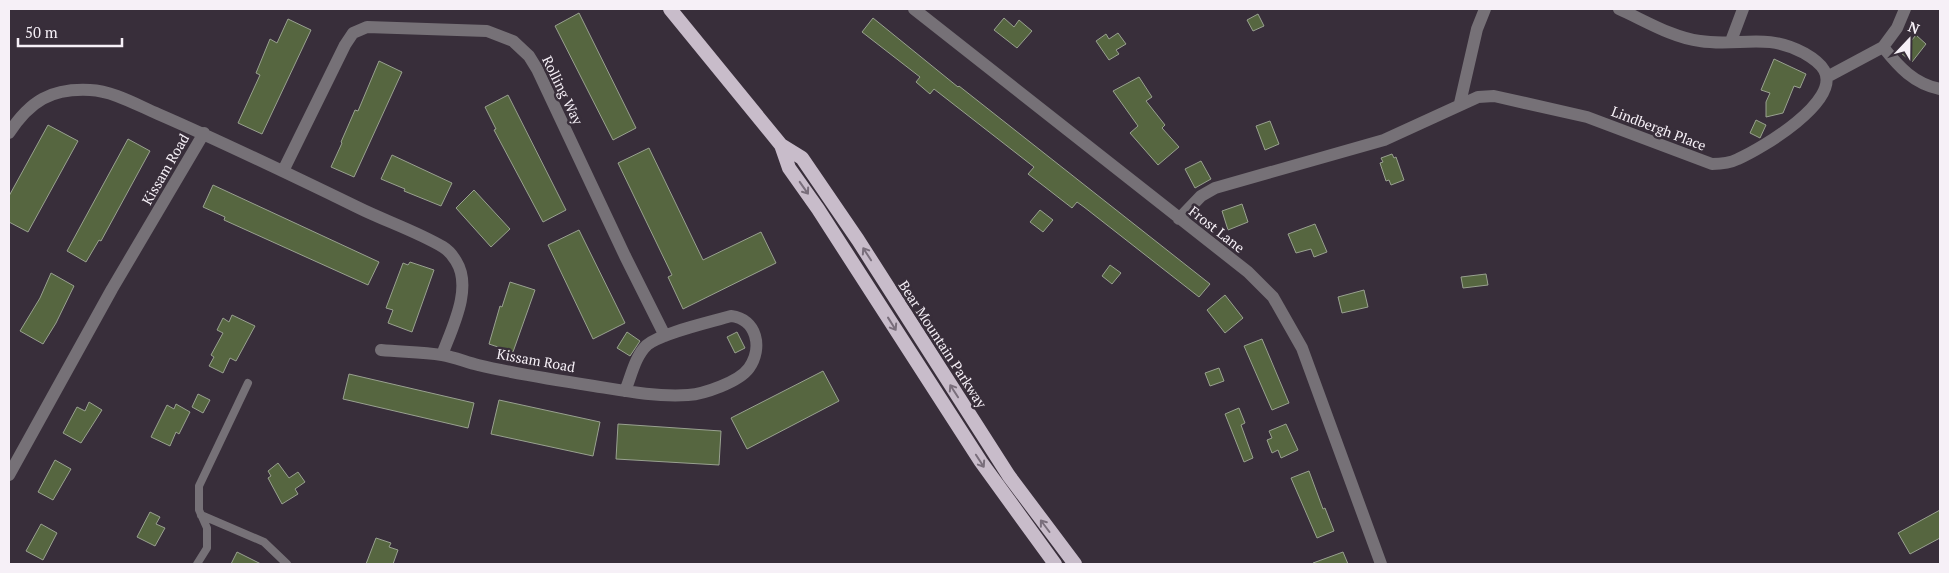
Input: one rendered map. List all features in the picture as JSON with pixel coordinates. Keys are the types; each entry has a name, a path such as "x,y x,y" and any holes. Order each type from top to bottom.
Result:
{"highway":[{"name":"Bear Mountain Parkway","path":"670,9 781,145 802,158 858,240 1009,476 1075,564"},
{"name":"Bear Mountain Parkway","path":"781,145 789,168 824,217 981,462 1055,564"}],"street":[{"name":"Frost Lane","path":"914,9 1248,272 1273,297 1291,325 1302,348 1381,564"},
{"path":"1460,103 1477,29 1485,9"},
{"path":"1619,9 1662,28 1700,41 1766,41 1798,50 1819,64 1827,77 1883,47 1897,28 1905,9"},
{"path":"1731,41 1743,9"},
{"name":"Rolling Way","path":"283,172 345,45 354,33 367,27 487,31 513,41 529,56 537,69 624,256 665,336"},
{"path":"1883,47 1898,65 1915,80 1940,89"},
{"name":"Lindbergh Place","path":"1179,219 1201,196 1215,188 1384,140 1478,96 1504,98 1587,117 1672,148 1701,161 1725,163 1738,159 1760,147 1804,117 1814,108 1825,89 1827,77"},
{"path":"9,133 22,113 51,95 73,90 93,90 119,98 204,133"},
{"name":"Kissam Road","path":"9,475 112,288 204,133 446,249 456,261 461,274 462,289 459,307 442,355"},
{"name":"Kissam Road","path":"381,350 442,355 478,365 544,378 625,391 687,395 706,392 740,376 749,368 758,347 756,336 748,323 741,317 731,316 665,336"},
{"path":"625,391 640,353 647,344 665,336"}],"lane":[{"path":"197,564 207,548 207,528 199,510 199,486 248,384"},
{"path":"201,515 264,542 287,564"}],"building":[{"path":"579,13 636,128 613,140 555,26"},
{"path":"1258,14 1264,26 1253,31 1247,20"},
{"path":"873,18 1210,284 1199,297 1084,207 1077,202 1072,208 1028,174 1034,167 934,89 930,94 916,82 920,77 862,32"},
{"path":"1004,18 1014,27 1019,20 1032,31 1017,48 994,30"},
{"path":"288,19 311,30 262,134 238,123 260,75 256,73 270,39 277,43"},
{"path":"1118,33 1126,44 1116,50 1119,54 1109,60 1096,41 1106,34 1109,39"},
{"path":"1916,35 1926,44 1912,62 1901,53"},
{"path":"1774,59 1806,74 1800,88 1794,86 1783,113 1766,117 1766,102 1770,93 1761,90"},
{"path":"379,61 402,72 354,177 331,167 355,110 358,111"},
{"path":"1139,77 1152,97 1146,101 1165,125 1162,128 1179,147 1158,165 1130,133 1138,126 1113,91"},
{"path":"508,95 566,210 543,222 494,130 496,129 485,107"},
{"path":"1756,120 1766,125 1760,138 1750,133"},
{"path":"1270,121 1279,144 1265,150 1256,126"},
{"path":"48,125 78,141 28,232 9,222 9,196"},
{"path":"128,139 150,151 101,241 99,240 86,262 67,251"},
{"path":"649,148 703,260 761,232 776,263 683,309 668,277 672,275 618,163"},
{"path":"1392,154 1394,158 1396,157 1404,180 1391,185 1389,180 1386,181 1380,163 1383,162 1381,158"},
{"path":"392,155 452,183 441,206 404,191 405,189 381,179"},
{"path":"1201,161 1211,179 1195,188 1185,169"},
{"path":"213,185 379,262 368,285 224,220 225,217 203,207"},
{"path":"474,190 510,229 491,247 456,208"},
{"path":"1242,204 1248,222 1228,230 1222,211"},
{"path":"1040,210 1053,220 1043,232 1030,222"},
{"path":"1315,224 1327,252 1314,257 1311,249 1296,253 1288,234"},
{"path":"579,230 625,323 593,339 548,245"},
{"path":"410,262 434,270 412,332 388,323 393,310 386,308 403,263 408,265"},
{"path":"1110,265 1121,273 1112,284 1102,276"},
{"path":"51,273 74,286 56,323 43,344 20,331 40,298"},
{"path":"1486,274 1488,285 1463,288 1461,277"},
{"path":"510,282 535,290 513,352 489,344 500,306 502,307"},
{"path":"1364,290 1368,307 1342,313 1338,297"},
{"path":"1225,295 1243,318 1225,333 1207,310"},
{"path":"232,315 255,326 236,361 230,358 223,373 209,366 214,357 211,355 223,333 217,330 223,318 229,322"},
{"path":"627,332 640,341 630,356 617,348"},
{"path":"737,332 745,348 735,353 727,337"},
{"path":"1262,339 1289,403 1272,410 1244,346"},
{"path":"1219,368 1224,381 1210,386 1205,373"},
{"path":"823,371 839,401 747,449 731,418"},
{"path":"349,374 474,403 468,428 343,399"},
{"path":"198,394 210,400 203,413 192,407"},
{"path":"499,400 600,422 593,456 491,434"},
{"path":"89,402 102,410 81,443 63,433 77,407 85,411"},
{"path":"176,404 190,412 179,434 176,432 170,446 151,437 167,405 174,409"},
{"path":"1239,408 1245,423 1241,425 1253,458 1244,462 1225,414"},
{"path":"618,424 721,431 719,465 616,459"},
{"path":"1286,424 1298,450 1281,458 1278,450 1272,453 1267,440 1272,438 1269,431"},
{"path":"55,460 71,469 53,500 38,492"},
{"path":"278,463 289,478 298,472 305,482 295,489 298,494 282,504 268,478 271,476 268,471"},
{"path":"1309,471 1323,509 1325,508 1334,531 1317,538 1291,478"},
{"path":"1940,510 1940,538 1910,554 1898,533"},
{"path":"150,512 160,517 156,524 165,528 155,546 137,537"},
{"path":"41,524 57,533 43,560 26,551"},
{"path":"376,538 391,543 389,547 398,550 393,564 366,564"},
{"path":"237,552 261,564 231,564"},
{"path":"1343,552 1348,564 1313,564 1313,563"}]}
